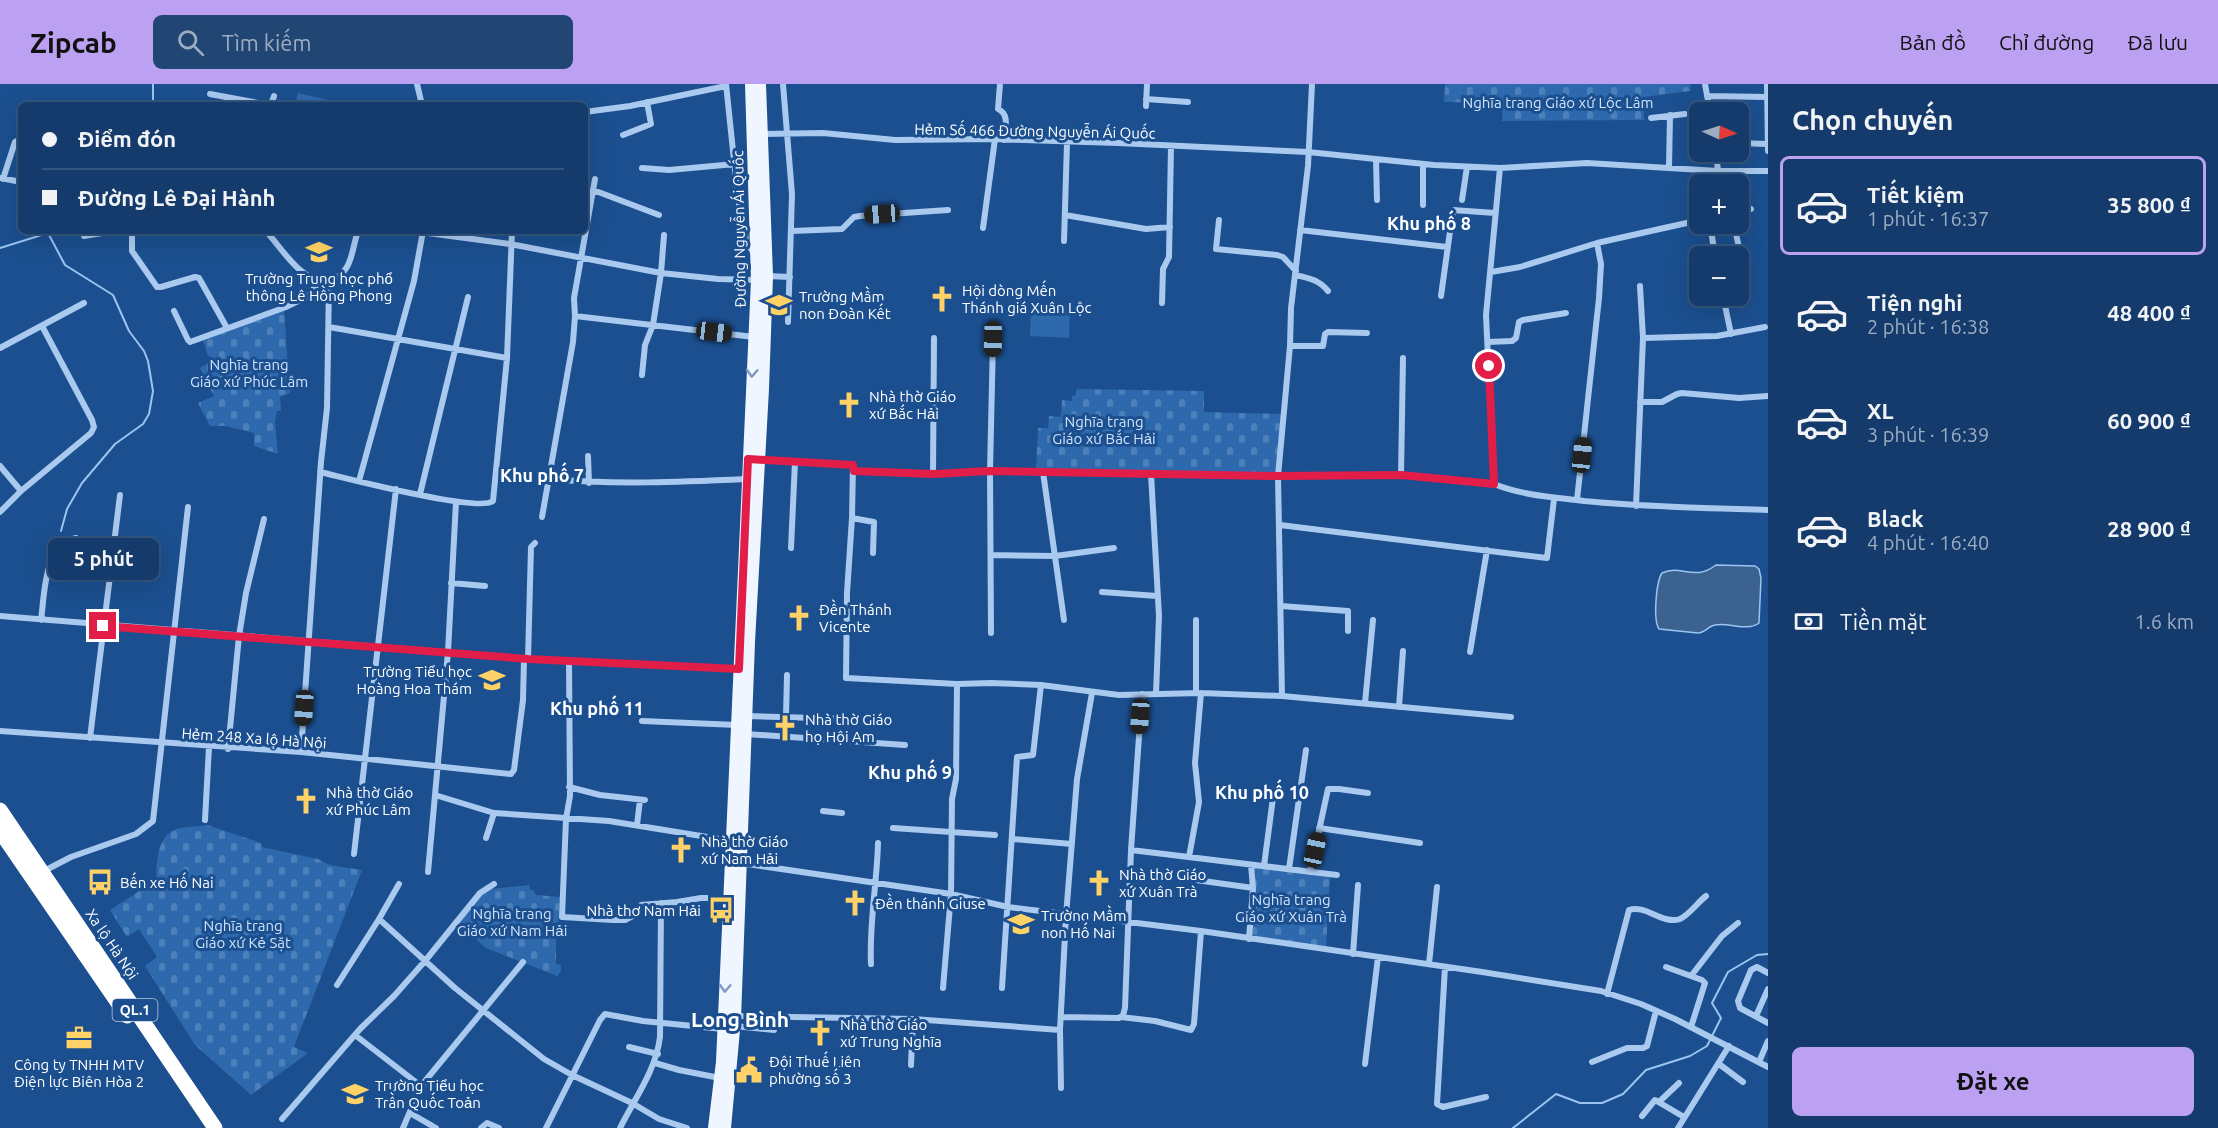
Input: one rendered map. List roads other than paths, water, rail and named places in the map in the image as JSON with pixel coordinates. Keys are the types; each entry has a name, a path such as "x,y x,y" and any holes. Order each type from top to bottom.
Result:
{"highway":[{"name":"Xa lộ Hà Nội","path":"0,810 37,875"},
{"name":"Xa lộ Hà Nội","path":"0,831 37,875 183,1090 215,1128"},
{"name":"Xa lộ Hà Nội","path":"183,1090 203,1128"}],"main road":[{"name":"Đường Nguyễn Ái Quốc","path":"714,1128 729,1021 741,863 743,725 762,278 763,134 760,84"},
{"name":"Đường Nguyễn Ái Quốc","path":"725,1128 729,1021 729,898 743,725 739,669 747,479 754,460 754,336 762,278 758,261 760,84"}],"street":[{"path":"417,84 421,102"},
{"path":"783,84 792,194 789,322"},
{"path":"1000,84 998,109 1006,116 1004,140"},
{"path":"1147,84 1146,102 1188,102"},
{"path":"1282,696 1278,476 1290,346 1291,308 1308,166 1312,84"},
{"path":"1705,84 1708,102"},
{"path":"1767,84 1768,151"},
{"path":"588,112 726,85 738,199 746,240 758,261"},
{"path":"210,94 250,102"},
{"path":"272,102 274,96"},
{"path":"1707,96 1767,97"},
{"path":"623,135 651,124 647,102"},
{"path":"1651,118 1685,114"},
{"path":"1669,168 1670,115"},
{"name":"Hẻm Số 466 Đường Nguyễn Ái Quốc","path":"763,134 823,133 895,140 1004,140 1308,152 1467,167 1500,168 1587,163 1718,171 1768,171"},
{"path":"18,140 15,142 2,178 18,181"},
{"path":"983,228 995,140"},
{"path":"1064,241 1067,143"},
{"path":"1749,143 1767,144"},
{"path":"1162,303 1163,269 1169,257 1171,146"},
{"path":"1376,159 1377,200"},
{"path":"1717,162 1718,171"},
{"path":"1423,164 1423,205"},
{"path":"642,168 669,170 735,165"},
{"path":"1462,200 1467,167"},
{"path":"1494,484 1486,315 1500,168"},
{"path":"588,216 595,180"},
{"path":"588,187 659,215"},
{"path":"792,231 842,229 854,218 860,216 948,210"},
{"path":"1441,296 1453,210 1495,213"},
{"path":"1065,215 1146,229 1170,227"},
{"path":"1219,220 1216,249 1283,257 1295,273 1322,284 1328,291"},
{"path":"1491,272 1520,267 1597,243 1689,222"},
{"path":"1300,230 1447,247"},
{"path":"84,236 96,234"},
{"path":"132,234 132,251 157,286 199,278 227,328"},
{"path":"269,234 298,269 308,277 319,282 330,283 345,272 350,263 357,234"},
{"path":"359,481 414,281 423,234"},
{"path":"438,234 510,244 661,273 718,279 790,277"},
{"path":"320,472 456,502 486,505 493,501 507,358 512,234"},
{"path":"543,517 573,342 574,298 585,234"},
{"path":"642,375 645,345 648,332 653,325 664,235"},
{"path":"1577,500 1601,264 1597,243"},
{"path":"174,311 190,342 286,307 308,296 319,282"},
{"path":"301,752 320,472 327,408 330,283"},
{"path":"1636,506 1643,338 1640,286"},
{"path":"420,494 468,297"},
{"path":"0,348 84,303"},
{"path":"1725,306 1731,334"},
{"path":"1488,342 1512,341 1516,338 1520,322 1523,320 1566,313"},
{"path":"575,316 754,336"},
{"path":"0,512 21,491 91,433 94,427 42,326"},
{"path":"329,327 507,358"},
{"path":"1643,338 1731,334 1765,327"},
{"path":"1290,346 1323,346 1325,334 1328,332 1367,333"},
{"path":"933,474 934,338"},
{"path":"991,633 990,471 993,339"},
{"path":"1401,475 1403,358"},
{"path":"1640,402 1662,402 1682,393 1739,398 1768,396"},
{"path":"588,456 589,483"},
{"path":"754,460 853,465 846,678 957,684 1041,685 1092,693 1282,696 1511,717"},
{"path":"791,548 795,462"},
{"path":"0,466 21,491"},
{"path":"854,471 933,474 990,471 1278,476 1401,475 1494,484 1515,492 1554,499 1636,506 1768,510"},
{"path":"1043,472 1064,620"},
{"path":"1151,474 1158,596 1156,694"},
{"path":"549,479 589,483 747,479"},
{"path":"354,854 396,489"},
{"path":"90,738 120,495"},
{"path":"1280,525 1547,558 1554,499"},
{"path":"428,872 448,652 456,502"},
{"path":"37,875 71,857 136,834 152,823 188,507"},
{"path":"852,518 874,522 873,553"},
{"path":"228,748 239,636 246,593 264,519"},
{"path":"41,620 51,559 66,540 76,538"},
{"path":"526,659 531,547 535,543"},
{"path":"991,555 1055,556 1114,548"},
{"path":"1470,652 1487,550"},
{"path":"451,582 485,586"},
{"path":"1102,592 1158,596"},
{"path":"1281,606 1348,611 1348,631"},
{"path":"0,616 526,659 739,669"},
{"path":"1189,857 1198,802 1195,763 1198,693 1196,620"},
{"path":"1365,703 1373,620"},
{"path":"1399,706 1403,651"},
{"name":"Hẻm 248 Xa lộ Hà Nội","path":"0,731 301,752 506,775 513,772 516,760 526,659"},
{"path":"569,661 570,787 566,819 562,917 625,920 638,913 641,905 701,898 729,898"},
{"path":"786,717 787,675"},
{"path":"943,988 951,894 957,684"},
{"path":"1002,988 1017,757 1033,755 1041,685"},
{"path":"1061,1088 1060,1030 1066,916 1077,779 1092,693"},
{"path":"1121,1017 1125,1008 1131,850 1142,694"},
{"path":"743,725 786,717 851,719"},
{"path":"642,721 743,725 905,745"},
{"path":"205,820 209,747"},
{"path":"1289,869 1306,750"},
{"path":"570,787 600,795 643,800 637,825"},
{"path":"1310,872 1328,789 1368,793"},
{"path":"1264,866 1274,790"},
{"path":"435,795 494,813 609,821 733,841"},
{"path":"823,811 842,813"},
{"path":"486,838 494,813"},
{"path":"893,828 995,835"},
{"path":"1319,828 1420,843"},
{"path":"1012,839 1072,844"},
{"path":"871,964 870,945 877,883 878,843"},
{"path":"1131,850 1336,875"},
{"path":"741,863 951,894 1008,907 1066,916 1201,931 1429,964 1607,994 1656,1011 1768,1067"},
{"path":"1249,939 1253,888 1251,865"},
{"path":"1182,878 1253,888"},
{"path":"337,985 380,919 399,884"},
{"path":"282,1119 425,961 480,893 494,884"},
{"path":"1353,954 1358,885"},
{"path":"1429,964 1437,887"},
{"path":"1607,994 1629,910 1638,909 1669,919 1679,919 1706,896"},
{"path":"620,1128 658,1054 661,903"},
{"path":"380,919 425,961 544,1059 659,1119 687,1128"},
{"path":"1690,976 1722,936 1738,923"},
{"path":"1061,1017 1121,1017 1155,1021 1191,1030 1194,1024 1201,931"},
{"path":"1365,1064 1378,957"},
{"path":"403,1128 421,1086 523,962"},
{"path":"1445,967 1437,1104 1443,1107 1486,1097"},
{"path":"1666,967 1706,983 1691,1027"},
{"path":"1768,973 1757,968 1751,970 1738,1001 1740,1008 1768,1023"},
{"path":"1756,1016 1768,988"},
{"path":"1592,1062 1627,1048 1638,1049 1647,1046 1656,1011"},
{"path":"546,1128 605,1014 660,1023 913,1019 1060,1030"},
{"path":"910,1065 913,1019"},
{"path":"729,1021 774,1030"},
{"path":"356,1035 421,1086"},
{"path":"1758,1062 1768,1041"},
{"path":"1678,1128 1729,1046"},
{"path":"629,1047 658,1054"},
{"path":"655,1063 720,1078"},
{"path":"1719,1064 1743,1082"},
{"path":"1659,1102 1679,1083"},
{"path":"1642,1116 1653,1100 1684,1117"},
{"path":"410,1113 436,1128"},
{"path":"482,1128 487,1123 499,1128"}],"waterway":[{"path":"153,84 153,102"},
{"path":"0,248 45,234"},
{"path":"49,234 65,265 113,295 129,331 144,351 153,391 149,414 143,424 115,444 82,483 67,509 61,531"},
{"path":"1513,1128 1556,1094 1580,1103 1602,1103 1623,1094 1646,1070 1690,1056 1707,1046 1721,1018 1712,1003 1728,972 1757,955 1768,954"}],"place":[{"name":"Trường Trung học phổ thông Lê Hồng Phong","path":"319,252"},
{"name":"Hội dòng Mến Thánh giá Xuân Lộc","path":"942,299"},
{"name":"Trường Mầm non Đoàn Kết","path":"779,305"},
{"name":"Nhà thờ Giáo xứ Bắc Hải","path":"849,405"},
{"name":"Đền Thánh Vicente","path":"799,618"},
{"name":"Trường Tiểu học Hoàng Hoa Thám","path":"492,680"},
{"name":"Nhà thờ Giáo họ Hội Am","path":"785,728"},
{"name":"Nhà thờ Giáo xứ Phúc Lâm","path":"306,801"},
{"name":"Nhà thờ Giáo xứ Nam Hải","path":"681,850"},
{"name":"Bến xe Hố Nai","path":"100,882"},
{"name":"Nhà thờ Giáo xứ Xuân Trà","path":"1099,883"},
{"name":"Đền thánh Giuse","path":"855,903"},
{"name":"Nhà thơ Nam Hải","path":"721,910"},
{"name":"Trường Mầm non Hố Nai","path":"1021,924"},
{"name":"Nhà thờ Giáo xứ Trung Nghĩa","path":"820,1033"},
{"name":"Công ty TNHH MTV Điện lực Biên Hòa 2","path":"79,1038"},
{"name":"Đội Thuế Liên phường số 3","path":"749,1070"},
{"name":"Trường Tiểu học Trần Quốc Toản","path":"355,1094"}],"district":[{"name":"Khu phố 8","path":"1429,223"},
{"name":"Khu phố 7","path":"542,475"},
{"name":"Khu phố 11","path":"597,708"},
{"name":"Khu phố 9","path":"910,772"},
{"name":"Khu phố 10","path":"1262,792"},
{"name":"Long Bình","path":"740,1019"}],"park label":[{"name":"Nghĩa trang Giáo xứ Lộc Lâm","path":"1558,102"},
{"name":"Nghĩa trang Giáo xứ Phúc Lâm","path":"249,372"},
{"name":"Nghĩa trang Giáo xứ Bắc Hải","path":"1104,430"},
{"name":"Nghĩa trang Giáo xứ Xuân Trà","path":"1291,908"},
{"name":"Nghĩa trang Giáo xứ Nam Hải","path":"512,922"},
{"name":"Nghĩa trang Giáo xứ Kẻ Sặt","path":"243,934"}]}
